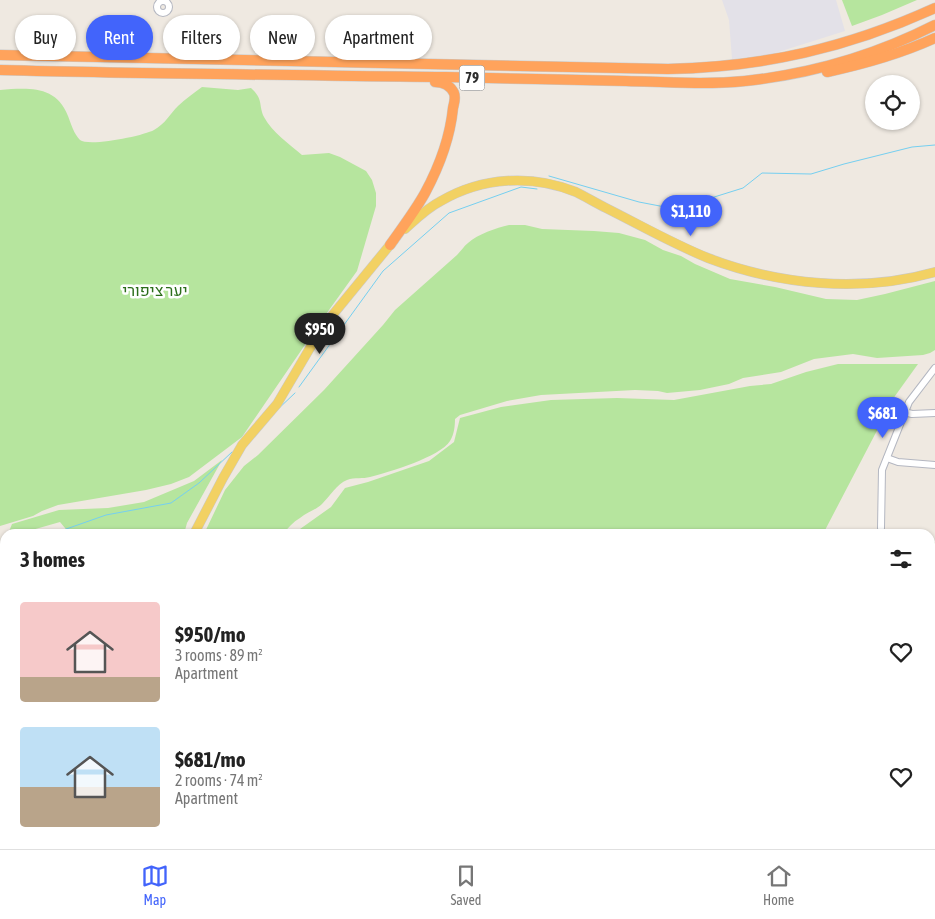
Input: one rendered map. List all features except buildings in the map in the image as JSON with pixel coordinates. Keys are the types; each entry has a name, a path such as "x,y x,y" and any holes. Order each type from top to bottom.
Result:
{"highway":[{"path":"837,45 904,18 935,3"},
{"name":"79","path":"0,55 668,69 697,68 745,64 784,58 837,45 884,30 935,8"},
{"name":"79","path":"0,70 689,83 726,82 746,81 804,72 841,62 869,53 935,25"},
{"path":"689,83 730,86 773,82 814,75 858,66 933,39"},
{"path":"362,76 441,82 450,88 455,97 450,127 438,167 419,202 390,245"}],"main road":[{"path":"196,529 222,478 242,444 277,404 326,323 408,226 428,209 457,192 491,182 521,180 549,184 576,192 694,251 730,265 800,281 830,284 874,283 901,280 935,272"}],"street":[{"path":"881,528 882,474 887,458 904,412 914,394 935,368"},
{"path":"904,412 935,413"},
{"path":"887,458 898,462 935,465"}],"shaded area":[{"path":"722,0 836,0 845,31 772,54 732,59 729,20"}],"green space":[{"path":"842,0 917,0 852,26"},
{"name":"יער ציפורי","path":"202,87 238,90 251,88 259,99 262,113 271,128 302,155 329,153 366,171 372,180 376,193 376,206 357,271 242,437 189,477 146,490 58,505 33,516 0,526 0,90 31,89 49,94 63,106 74,132 80,140 94,142 128,138 158,128 181,103"},
{"path":"509,225 525,225 542,229 619,233 645,240 663,250 681,256 730,279 826,299 857,300 935,281 935,350 923,355 877,358 853,354 814,359 781,372 743,378 729,384 700,390 667,393 635,390 541,395 507,401 460,415 455,419 450,441 436,453 401,468 367,478 350,479 343,482 320,506 295,521 287,529 206,529 225,490 244,466 258,455 324,390 395,310 472,240"},
{"path":"838,364 918,364 895,396 826,529 300,529 331,507 345,488 429,461 454,442 460,418 501,407 551,400 617,398 674,400 771,384"},
{"path":"222,460 185,529 66,529 60,522 36,529 10,529 12,524 59,510 108,508 144,502 194,481"}],"waterway":[{"path":"549,176 639,202 665,207 695,203 743,188 762,173 811,174 912,147 935,145"},
{"path":"299,387 383,271 449,213 521,187 537,189"},
{"path":"276,411 295,393"},
{"path":"66,529 106,515 171,503 199,483 232,452"}]}
